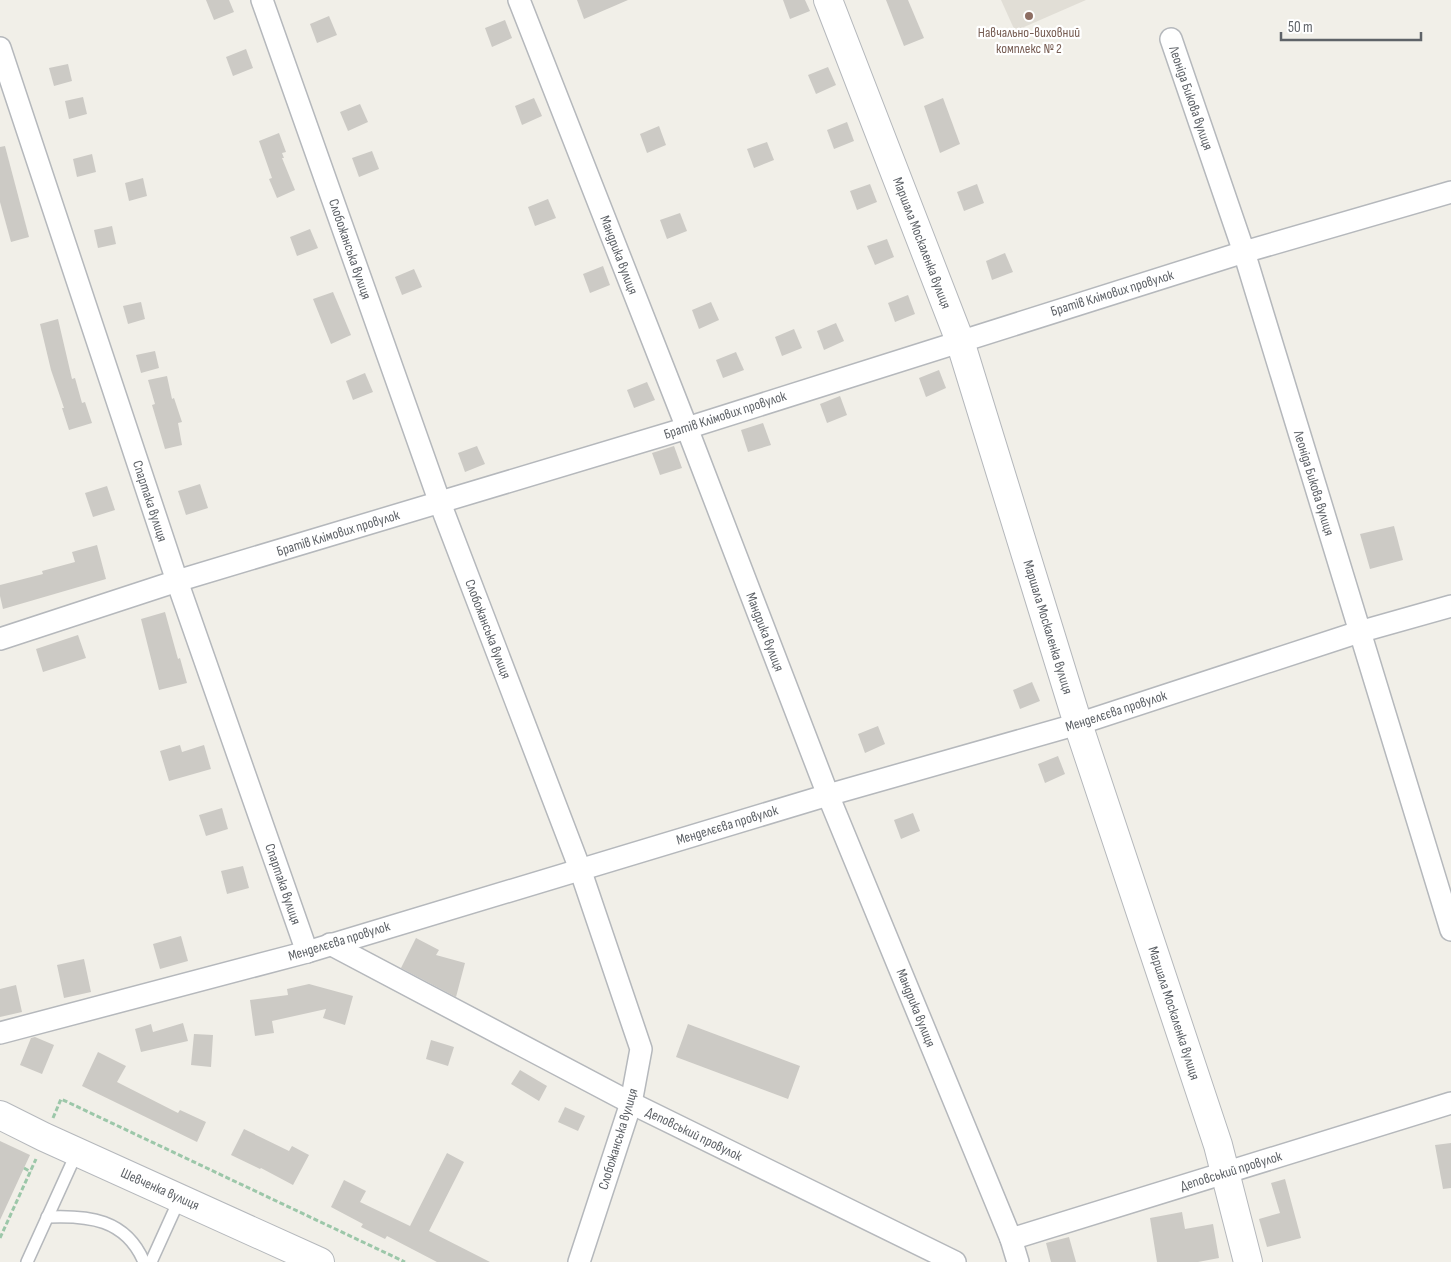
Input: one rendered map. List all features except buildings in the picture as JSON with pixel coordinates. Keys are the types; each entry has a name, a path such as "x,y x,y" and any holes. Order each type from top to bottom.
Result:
{"street":[{"name":"Слобожанська вулиця","path":"262,0 440,503 580,869 641,1049 631,1103 579,1262"},
{"name":"Мандрика вулиця","path":"519,0 687,428 828,795 1018,1262"},
{"name":"Маршала Москаленка вулиця","path":"828,0 960,340 1078,724 1226,1172 1248,1262"},
{"name":"Леоніда Бикова вулиця","path":"1171,39 1244,252 1451,930"},
{"name":"Спартака вулиця","path":"0,48 177,581 306,952"},
{"name":"Братів Клімових провулок","path":"0,639 177,581 687,428 960,340 1244,252 1451,192"},
{"name":"Менделєєва провулок","path":"0,1033 306,952 828,795 1078,724 1359,632 1451,606"},
{"name":"Деповський провулок","path":"330,944 631,1103 956,1262"},
{"name":"Деповський провулок","path":"1010,1239 1451,1102"},
{"name":"Шевченка вулиця","path":"0,1115 44,1137 180,1198 304,1259"}],"lane":[{"path":"26,1262 77,1152"},
{"path":"151,1262 180,1198"},
{"path":"47,1217 88,1217 107,1224 130,1239 144,1262"}],"path":[{"path":"0,1238 31,1172 61,1099 405,1262"},
{"path":"24,1168 31,1172"}],"shaded area":[{"name":"Навчально-виховний комплекс № 2","path":"1001,0 1086,0 1015,31"}],"place":[{"name":"Навчально-виховний комплекс № 2","path":"1029,16"}]}
